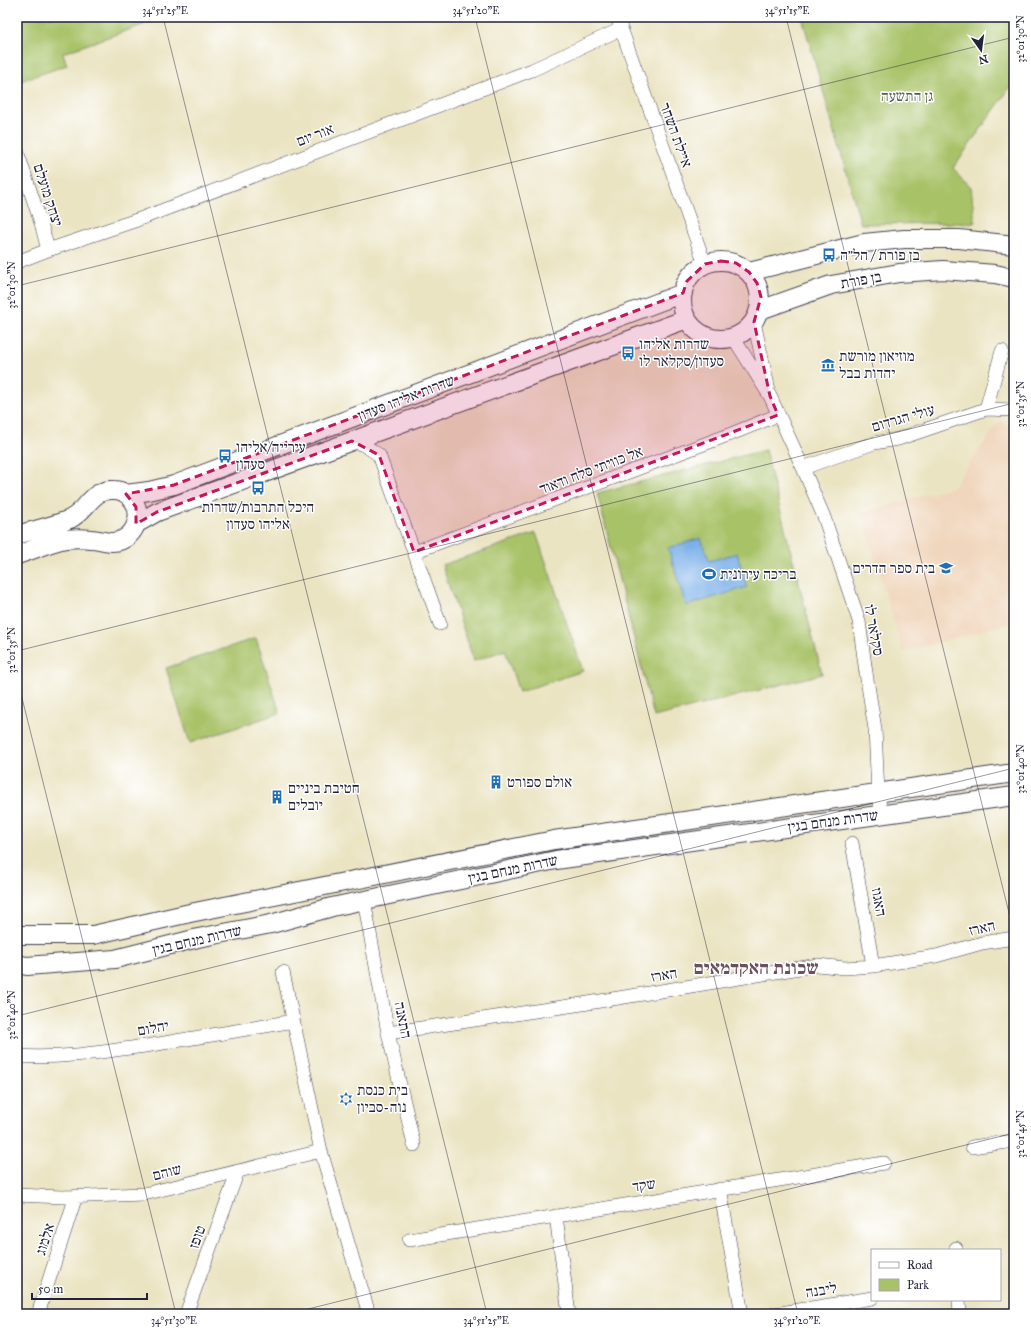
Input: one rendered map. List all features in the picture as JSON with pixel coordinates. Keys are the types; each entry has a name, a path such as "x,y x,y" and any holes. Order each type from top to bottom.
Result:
{"street":[{"name":"אור יום","path":"17,262 144,217 525,73 619,23"},
{"name":"איילת השחר","path":"619,23 705,264"},
{"name":"יצחק מועלם","path":"17,151 41,223 48,250"},
{"path":"750,272 864,243 904,239 959,239 1014,245"},
{"path":"721,261 736,263 750,272 757,283 761,297 757,316 745,332 733,338 720,339 707,336 695,330 687,319 682,306 683,293 687,281 695,271 705,264 721,261"},
{"name":"בן פורת","path":"757,316 831,285 899,273 943,270 995,274 1014,278"},
{"name":"שדרות אליהו סעדון","path":"17,535 71,518 102,491 114,490 126,494 149,491 174,485 683,293"},
{"name":"סקלאר לו","path":"757,316 770,396"},
{"name":"שדרות אליהו סעדון","path":"17,555 67,539 83,538 108,542 117,541 129,535 136,524 157,512 687,319"},
{"name":"סקלאר לו","path":"733,338 770,396 803,468 824,517 859,621 875,729 878,793 881,814"},
{"path":"986,409 1002,351"},
{"name":"עולי הגרדום","path":"803,468 874,443 898,439 986,409 1014,410"},
{"name":"אל כוויתי סלח ודאוד","path":"414,552 724,437 778,415"},
{"path":"352,441 364,445 379,455 440,624"},
{"path":"126,494 136,507 138,516 136,524"},
{"name":"שדרות מנחם בגין","path":"17,935 94,935 190,913 554,840 1014,773"},
{"name":"שדרות מנחם בגין","path":"17,964 27,966 115,959 198,938 271,924 332,907 556,860 1014,796"},
{"name":"האגוז","path":"852,842 874,966"},
{"name":"התאנה","path":"364,900 388,1033 414,1145"},
{"name":"הארז","path":"388,1033 582,1004 818,966 845,968 874,966 936,956 982,943 1014,938"},
{"path":"283,972 321,1151 369,1314"},
{"name":"יהלום","path":"17,1056 66,1056 107,1051 206,1037 293,1021"},
{"path":"972,1147 1014,1141"},
{"name":"שוהם","path":"17,1195 76,1196 144,1194 321,1151"},
{"name":"שקד","path":"409,1240 884,1163"},
{"name":"טופז","path":"186,1314 238,1171"},
{"path":"720,1189 742,1314"},
{"name":"אלמוג","path":"38,1314 76,1196"},
{"path":"556,1216 569,1314"},
{"name":"ליבנה","path":"775,1314 871,1298"},
{"path":"959,1301 960,1314"}],"highlighted area":[{"path":"721,261 736,263 749,272 757,283 761,297 754,322 770,396 778,415 414,552 379,455 352,441 157,512 136,524 136,507 126,494 174,485 683,293 687,281 705,264"}],"shaded area":[{"name":"בית ספר הדרים","path":"1000,420 1014,429 1014,622 903,652 861,513 953,487"}],"green space":[{"path":"17,17 165,17 63,53 67,65 21,81 17,70"},
{"name":"גן התשעה","path":"802,17 1014,17 1014,82 953,168 971,187 975,223 861,224"},
{"path":"765,450 822,674 654,717 597,493"},
{"path":"536,533 583,671 519,692 505,650 474,661 442,565"},
{"path":"256,638 280,713 190,743 166,668"}],"water":[{"name":"בריכה עירונית","path":"701,538 709,561 737,553 747,587 686,606 668,548"}],"place":[{"name":"בן פורת / הל״ה","path":"829,255"},
{"name":"שדרות אליהו סעדון/סקלאר לו","path":"628,353"},
{"name":"מוזיאון מורשת יהדות בבל","path":"828,365"},
{"name":"עירייה/אליהו סעדון","path":"225,456"},
{"name":"היכל התרבות/שדרות אליהו סעדון","path":"258,488"},
{"name":"בית ספר הדרים","path":"946,568"},
{"name":"בריכה עירונית","path":"709,574"},
{"name":"אולם ספורט","path":"496,782"},
{"name":"חטיבת ביניים יובלים","path":"277,797"},
{"name":"בית כנסת נוה-סביון","path":"346,1099"}],"district":[{"name":"שכונת האקדמאים","path":"756,967"}]}
